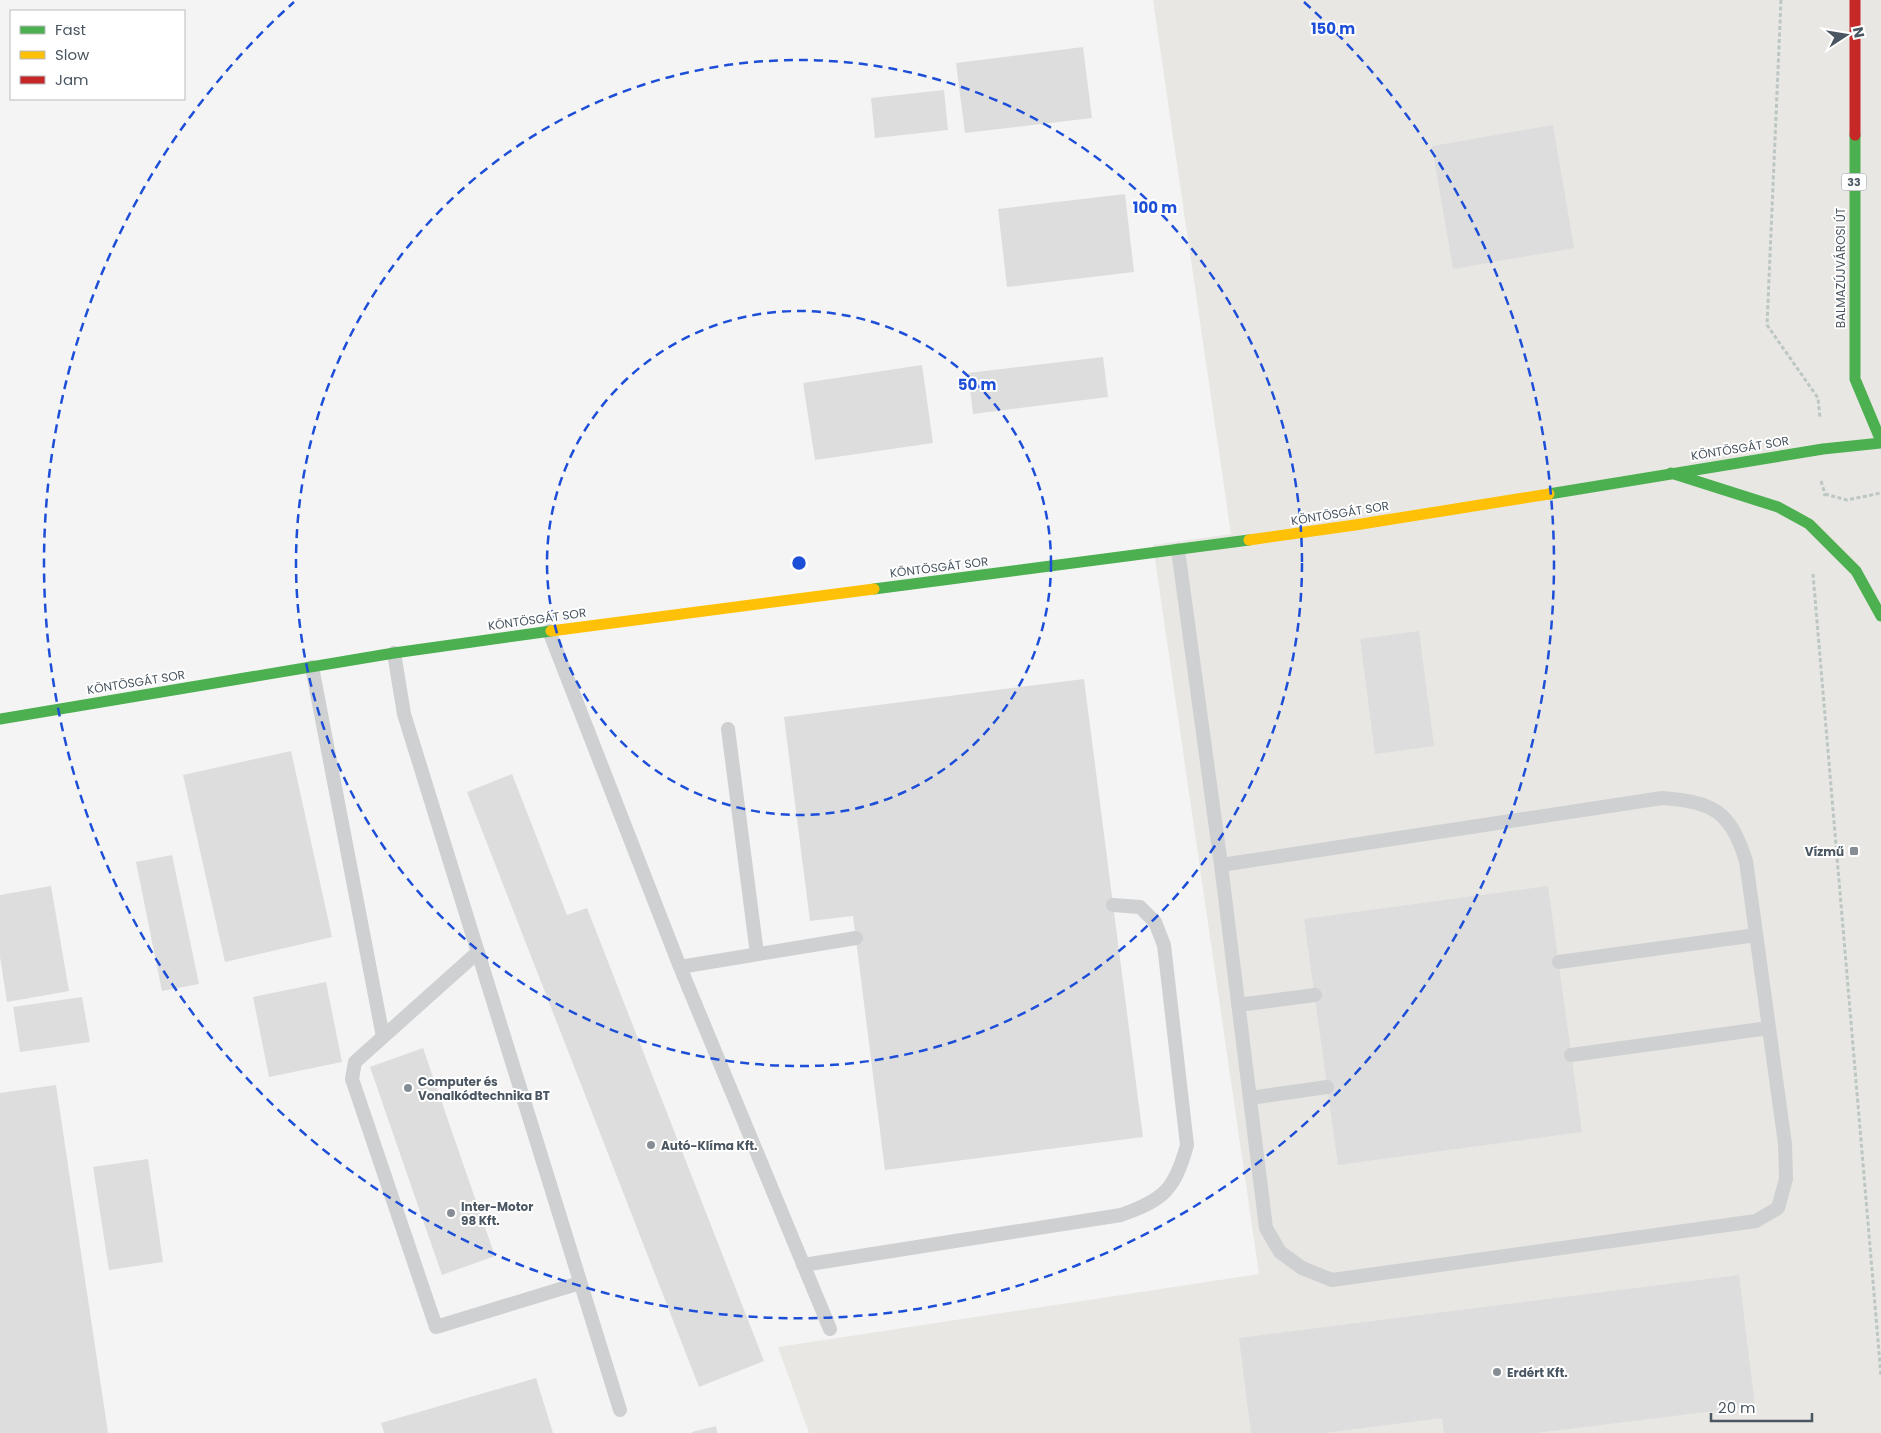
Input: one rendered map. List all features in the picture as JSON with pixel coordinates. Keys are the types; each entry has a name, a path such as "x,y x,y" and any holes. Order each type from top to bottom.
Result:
{"street":[{"name":"BALMAZÚJVÁROSI ÚT","path":"1855,0 1854,364 1855,379 1881,442"},
{"name":"KÖNTÖSGÁT SOR","path":"0,719 394,653 549,631 1178,550 1364,523 1823,449 1881,442"},
{"path":"1671,473 1778,507 1809,524 1856,571 1881,616"}],"lane":[{"path":"1178,550 1266,1228 1280,1252 1302,1268 1332,1280 1756,1221 1778,1208 1786,1179 1785,1144 1746,862 1739,840 1728,822 1714,808 1692,800 1662,798 1220,865"},
{"path":"549,631 680,967 830,1329"},
{"path":"394,653 404,714 620,1410"},
{"path":"312,666 383,1036"},
{"path":"728,729 757,954"},
{"path":"803,1266 1121,1214 1146,1207 1166,1191 1180,1170 1187,1145 1164,945 1155,922 1140,907 1113,905"},
{"path":"1559,962 1756,935"},
{"path":"680,967 856,938"},
{"path":"478,952 355,1062 352,1079 436,1328 580,1282"},
{"path":"1238,1006 1315,995"},
{"path":"1571,1054 1769,1028"},
{"path":"1250,1098 1327,1087"}],"path":[{"path":"1781,0 1767,325 1818,398 1823,449 1821,484 1826,494 1847,500 1881,493"},
{"path":"1809,524 1826,494"},
{"path":"1812,567 1881,1376"}],"shaded area":[{"path":"1153,0 1881,0 1881,1433 809,1433 778,1347 1259,1274 1153,545 1231,534"}],"building":[{"path":"1083,47 1092,118 965,133 956,63"},
{"path":"944,90 948,130 875,138 871,98"},
{"path":"1553,125 1574,248 1453,269 1432,146"},
{"path":"1125,194 1134,272 1007,287 998,209"},
{"path":"1103,357 1108,397 973,414 968,373"},
{"path":"922,365 933,443 815,460 803,383"},
{"path":"1419,631 1434,746 1375,754 1360,639"},
{"path":"1084,679 1143,1137 885,1170 853,916 810,921 784,717"},
{"path":"291,751 332,937 225,962 183,775"},
{"path":"512,774 567,915 587,908 764,1361 699,1387 467,792"},
{"path":"172,855 199,984 162,991 136,862"},
{"path":"51,886 69,991 7,1002 0,957 0,895"},
{"path":"1548,886 1582,1132 1338,1165 1304,919"},
{"path":"326,982 342,1062 269,1077 253,997"},
{"path":"82,997 90,1042 20,1052 13,1007"},
{"path":"423,1048 495,1256 442,1275 370,1067"},
{"path":"56,1085 108,1433 0,1433 0,1093"},
{"path":"148,1159 163,1262 109,1270 93,1167"},
{"name":"Erdért Kft.","path":"1739,1275 1755,1406 1536,1433 1444,1433 1442,1418 1324,1433 1251,1433 1239,1338"},
{"path":"536,1378 553,1433 384,1433 381,1423"},
{"path":"716,1426 717,1433 692,1433 692,1432"}],"traffic: fast":[{"path":"1855,135 1855,379 1881,441"},
{"path":"1549,494 1823,449 1881,443"},
{"path":"1671,473 1778,507 1809,524 1856,571 1881,616"},
{"path":"874,589 1249,540"},
{"path":"0,719 394,653 551,631"}],"traffic: slow":[{"path":"1249,540 1549,494"},
{"path":"551,631 874,589"}],"traffic: jam":[{"path":"1855,0 1855,135"}],"place":[{"name":"Vízmű","path":"1854,851"},
{"name":"Computer és Vonalkódtechnika BT","path":"408,1088"},
{"name":"Autó-Klíma Kft.","path":"651,1145"},
{"name":"Inter-Motor 98 Kft.","path":"451,1213"},
{"name":"Erdért Kft.","path":"1497,1372"}]}
